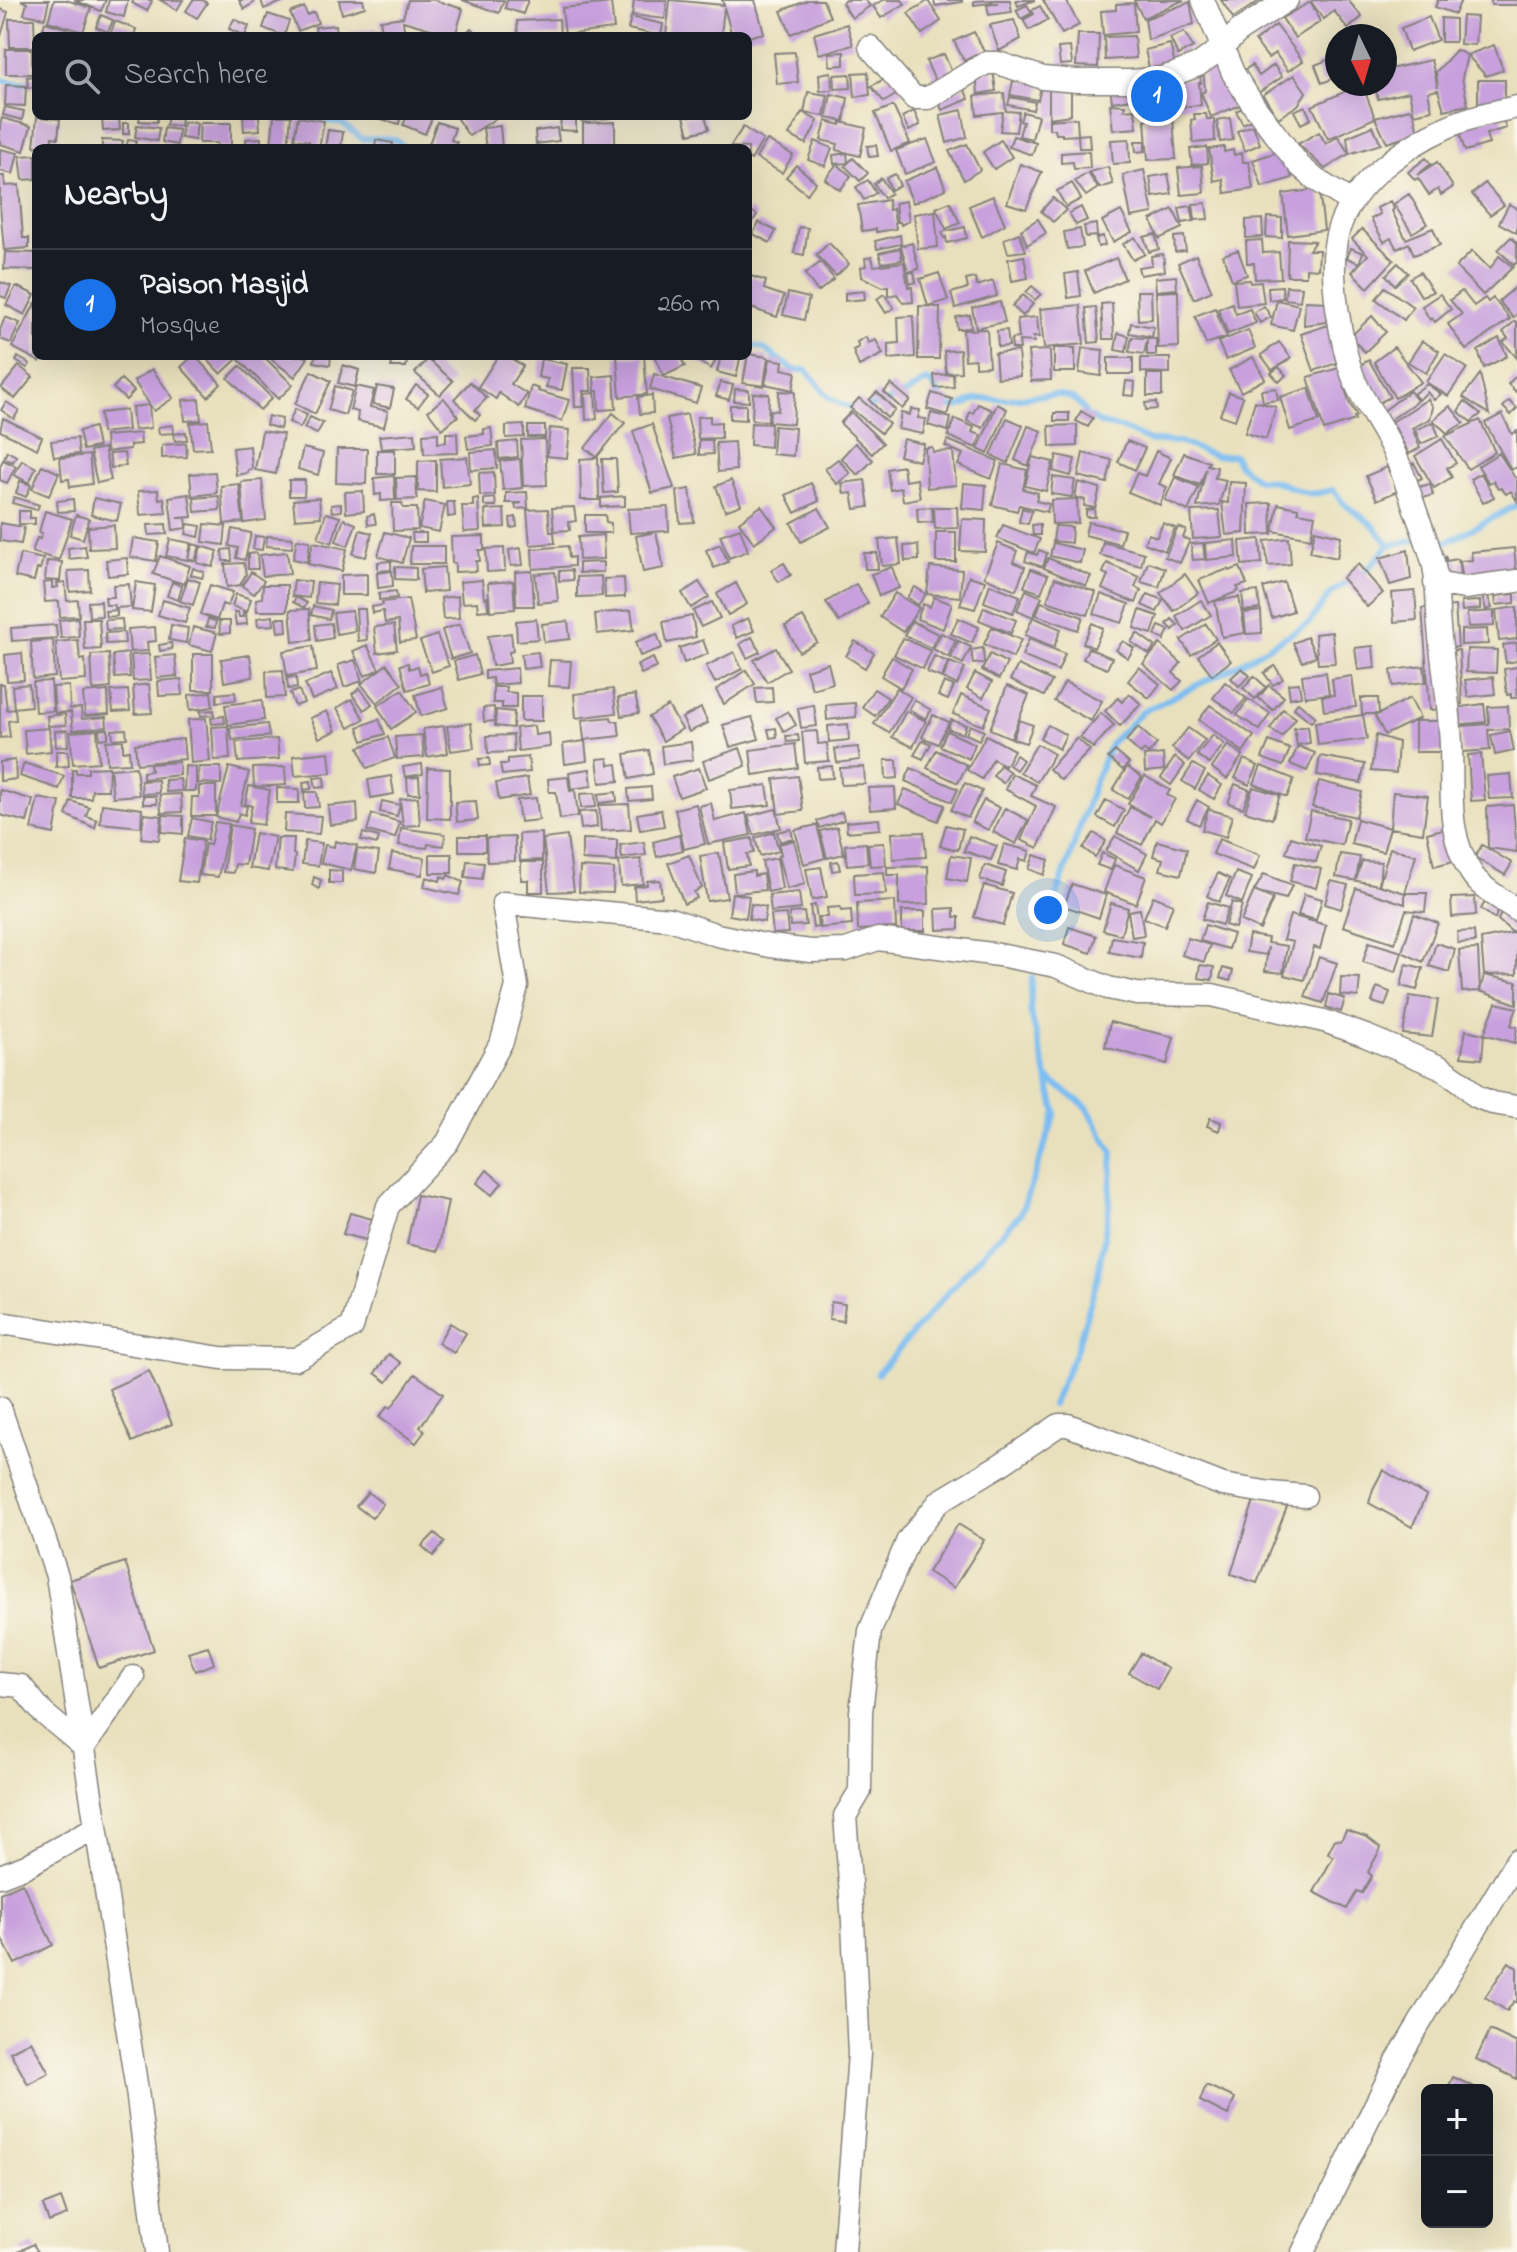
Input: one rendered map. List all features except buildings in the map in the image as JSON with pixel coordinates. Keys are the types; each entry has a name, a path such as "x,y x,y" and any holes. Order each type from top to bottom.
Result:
{"street":[{"path":"1203,0 1233,73 1254,106 1299,165 1351,202"},
{"path":"870,47 914,98 928,98 986,63 998,63 1043,78 1077,81 1157,79 1198,65 1240,30 1287,0"},
{"path":"1517,107 1447,127 1404,152 1367,183 1351,202 1338,230 1334,262 1338,306 1350,369 1392,447 1433,567 1451,732 1453,821 1461,852 1482,885 1517,910"},
{"path":"1433,567 1464,588 1517,581"},
{"path":"0,1325 221,1358 296,1359 352,1327 388,1206 447,1143 502,1041 517,986 503,903 670,919 717,935 811,951 846,950 878,939 1056,966 1108,988 1137,994 1212,995 1234,999 1324,1021 1366,1036 1440,1067 1476,1096 1492,1103 1517,1107"},
{"path":"0,1408 57,1576 137,2090 157,2252"},
{"path":"844,2252 859,2054 845,1816 860,1791 861,1712 870,1631 908,1540 940,1501 1059,1425 1068,1425 1223,1485 1305,1496"},
{"path":"84,1747 133,1677"},
{"path":"0,1684 21,1686 43,1713 84,1747"},
{"path":"0,1876 26,1866 96,1827"},
{"path":"1303,2252 1397,2061 1517,1860"}],"waterway":[{"path":"0,80 32,83"},
{"path":"325,120 342,123 362,139 385,138 401,144"},
{"path":"752,345 764,349 794,370 806,370 836,402 855,408 886,402 927,381 944,403 955,407 979,399 1062,395 1072,399 1086,415 1102,424 1121,428 1150,441 1179,442 1215,456 1234,455 1238,464 1258,480 1277,482 1308,493 1333,490 1344,504 1373,525 1389,545"},
{"path":"1444,541 1517,505"},
{"path":"1045,931 1094,784 1111,743 1142,712 1234,667 1309,623 1332,592 1366,571 1389,545 1415,540"},
{"path":"877,1374 1021,1213 1056,1113 1030,1010 1032,977"},
{"path":"1047,1078 1087,1107 1113,1153 1109,1208 1097,1280 1076,1351 1052,1405"}],"place":[{"name":"Paison Masjid","path":"1157,96"}]}
